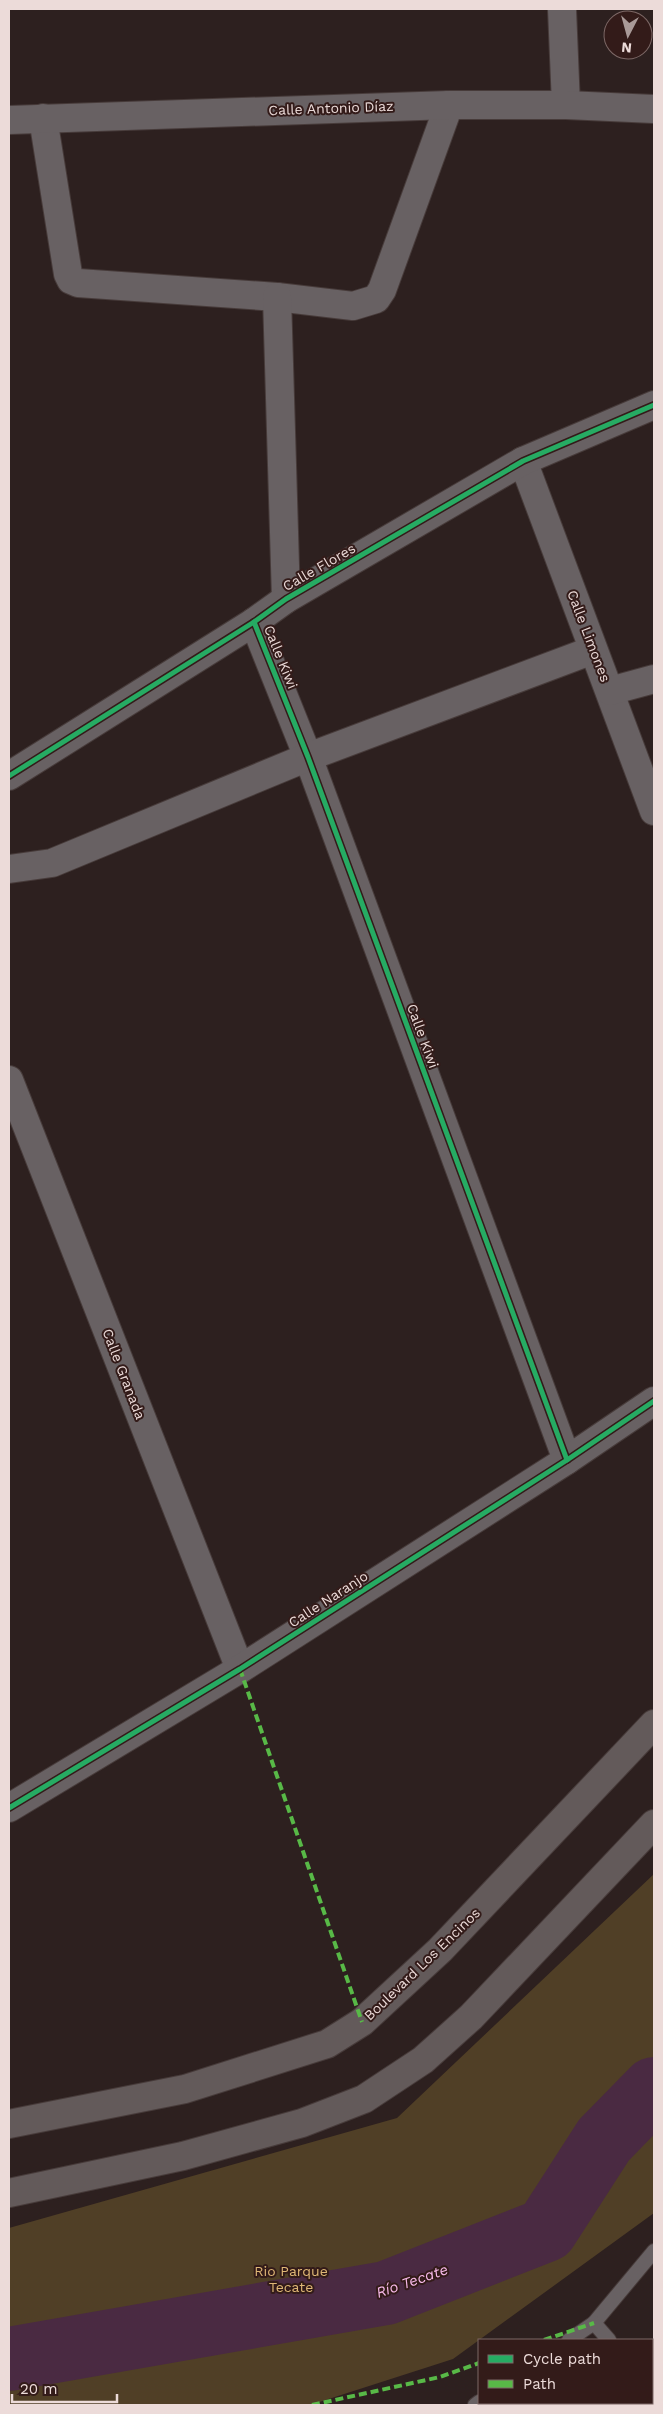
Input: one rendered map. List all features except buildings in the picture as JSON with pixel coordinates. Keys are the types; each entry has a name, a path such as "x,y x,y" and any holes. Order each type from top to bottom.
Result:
{"main road":[{"name":"Boulevard Los Encinos","path":"9,2124 185,2089 327,2044 362,2022 440,1950 654,1724"},
{"path":"9,2193 183,2156 302,2123 364,2099 423,2060 472,2017 654,1824"}],"street":[{"path":"562,9 566,104"},
{"name":"Calle Antonio Díaz","path":"9,120 449,105 566,104 654,109"},
{"path":"43,118 68,274 71,280 78,283 277,297 353,306 376,299 387,279 449,105"},
{"path":"277,297 286,599"},
{"name":"Calle Flores","path":"9,776 254,622 286,599 523,461 654,405"},
{"name":"Calle Limones","path":"523,461 654,811"},
{"name":"Calle Kiwi","path":"254,622 308,757 567,1460"},
{"path":"9,869 52,864 308,757 593,650"},
{"path":"610,691 654,679"},
{"name":"Calle Granada","path":"9,1080 240,1668"},
{"name":"Calle Naranjo","path":"9,1808 240,1668 567,1460 654,1401"}],"lane":[{"path":"570,2339 594,2323 654,2251"},
{"path":"594,2323 609,2339"}],"green space":[{"name":"Rio Parque Tecate","path":"654,1874 654,2213 453,2359 310,2405 9,2405 9,2228 397,2118"}],"waterway":[{"name":"Río Tecate","path":"9,2359 386,2293 546,2230 604,2140 654,2089"}],"marked path":[{"path":"240,1669 362,2022"},
{"path":"547,2339 594,2323"},
{"path":"312,2405 440,2377 478,2363"}],"cycle path":[{"path":"9,776 254,622 286,599 523,461 654,405"},
{"path":"254,622 308,757 567,1460"},
{"path":"9,1808 240,1669 567,1460 654,1401"}]}
